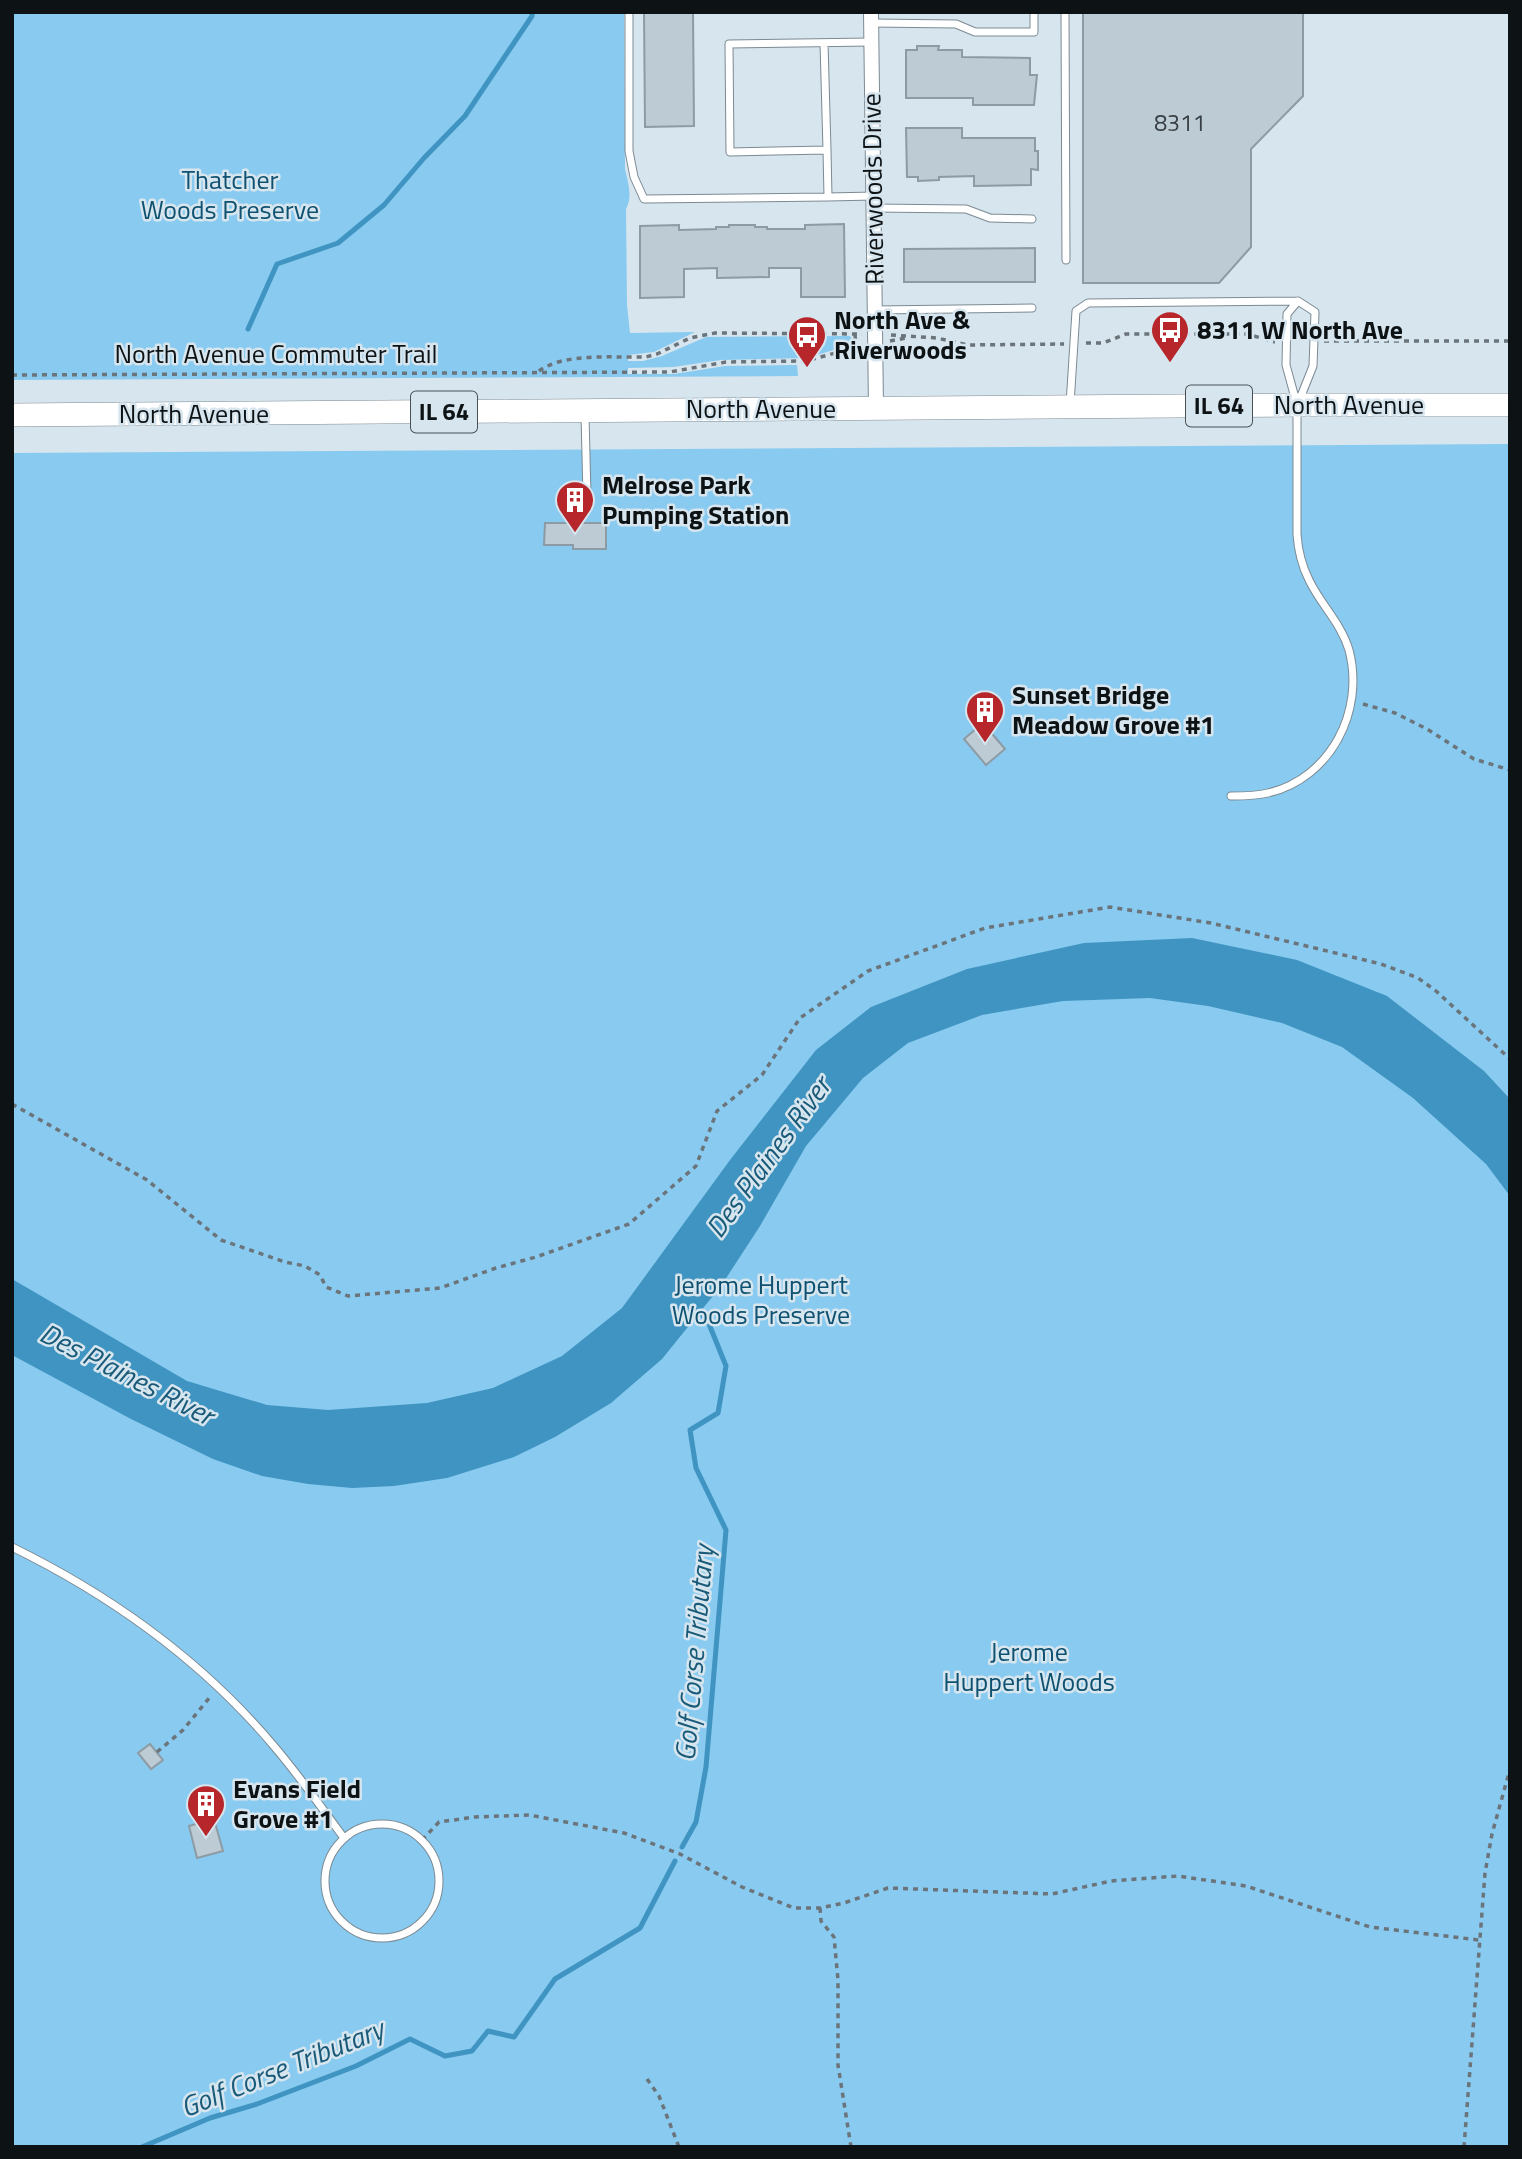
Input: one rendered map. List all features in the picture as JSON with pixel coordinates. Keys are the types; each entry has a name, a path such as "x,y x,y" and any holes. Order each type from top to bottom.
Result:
{"main road":[{"name":"North Avenue","path":"12,415 1510,405"}],"street":[{"name":"Riverwoods Drive","path":"872,18 876,408"}],"lane":[{"path":"629,12 629,151 634,177 644,199 828,197 966,209 990,218 1032,219"},
{"path":"872,18 956,24 975,32 1034,32 1034,12"},
{"path":"1065,12 1066,260"},
{"path":"827,150 730,152 729,44 872,42"},
{"path":"824,43 828,197"},
{"path":"1231,796 1268,793 1308,775 1322,762 1343,733 1352,702 1349,651 1340,626 1309,581 1298,551 1297,405 1286,365 1287,314 1298,301"},
{"path":"1070,407 1076,311 1088,303 1298,301 1315,313 1315,341 1313,366 1297,405"},
{"path":"875,310 1032,308"},
{"path":"585,411 587,496"},
{"path":"12,1547 74,1581 147,1628 218,1688 274,1745 344,1838"},
{"path":"377,1824 395,1825 412,1832 422,1840 436,1860 439,1879 437,1898 428,1915 414,1928 397,1936 377,1938 359,1933 343,1923 331,1908 325,1889 325,1870 332,1852 344,1838 359,1828 377,1824"}],"path":[{"name":"North Avenue Commuter Trail","path":"12,375 670,372 726,362 806,361 856,348 855,334"},
{"name":"North Avenue Commuter Trail","path":"539,371 547,365 566,359 646,357 700,335 862,334"},
{"path":"888,334 937,338 968,345 1064,344"},
{"path":"1088,343 1103,343 1126,334 1247,334 1276,342"},
{"path":"887,341 914,337"},
{"path":"1326,341 1510,341"},
{"path":"1352,702 1395,713 1427,729 1474,759 1510,770"},
{"path":"12,1104 147,1180 221,1240 305,1266 320,1275 326,1287 348,1296 440,1288 629,1224 696,1166 717,1111 762,1075 800,1018 868,971 985,928 1111,907 1211,923 1381,964 1418,978 1436,991 1510,1059"},
{"path":"157,1752 183,1730 218,1688"},
{"path":"1464,2147 1485,1872 1492,1834 1510,1769"},
{"path":"422,1840 439,1822 529,1815 624,1833 680,1854 742,1887 794,1908 820,1908 844,1903 888,1888 1052,1894 1111,1881 1178,1876 1246,1886 1370,1927 1479,1940"},
{"path":"820,1908 821,1921 834,1937 838,1980 838,2065 851,2147"},
{"path":"647,2079 659,2096 680,2147"}],"green space":[{"name":"Thatcher Woods Preserve","path":"12,12 624,12 625,169 630,194 626,209 630,333 695,332 654,352 628,355 628,361 643,361 662,356 706,337 850,336 852,339 844,347 806,358 721,360 673,367 628,368 628,374 674,374 725,366 797,365 798,376 12,380"},
{"name":"Jerome Huppert Woods Preserve","path":"1510,444 1510,2147 12,2147 12,453"}],"water":[{"name":"Des Plaines River","path":"1192,938 1297,960 1387,996 1484,1071 1510,1099 1510,1196 1486,1164 1413,1098 1342,1047 1282,1023 1208,1006 1150,998 1063,1001 982,1015 908,1043 863,1078 806,1146 760,1226 721,1286 662,1359 611,1403 555,1437 514,1457 447,1478 394,1486 352,1488 262,1476 213,1459 131,1419 12,1355 12,1279 187,1381 267,1405 328,1410 427,1403 493,1388 562,1356 622,1308 730,1160 816,1050 871,1007 967,969 1084,943"}],"building":[{"path":"644,12 693,12 694,126 645,127"},
{"path":"1083,12 1303,12 1303,96 1251,149 1251,247 1219,283 1083,283"},
{"path":"917,46 939,46 938,50 962,50 962,57 1030,58 1030,75 1037,75 1034,105 973,105 973,98 906,98 906,50 917,50"},
{"path":"906,128 962,128 962,138 1035,138 1038,170 1031,169 1031,185 974,186 974,176 939,177 939,180 918,181 918,177 907,177"},
{"path":"844,224 845,297 801,297 801,268 769,268 769,277 717,278 717,268 684,269 684,297 640,298 640,226 679,225 679,230 716,229 729,225 805,229 805,225"},
{"path":"1035,248 1035,282 904,282 904,249"},
{"name":"Melrose Park Pumping Station","path":"545,523 606,523 606,549 573,549 573,545 544,545"},
{"name":"Sunset Bridge Meadow Grove #1","path":"983,723 1005,749 986,765 964,739"},
{"path":"150,1744 163,1760 151,1769 138,1753"},
{"name":"Evans Field Grove #1","path":"214,1819 223,1851 197,1858 189,1826"}],"waterway":[{"path":"248,329 277,264 338,243 384,205 465,116 532,16 532,12"},
{"name":"Golf Corse Tributary","path":"682,1847 696,1822 706,1767 726,1530 696,1468 690,1430 718,1413 726,1366 709,1324 698,1309"},
{"name":"Golf Corse Tributary","path":"142,2147 210,2118 257,2104 356,2066 410,2039 445,2056 472,2051 488,2031 514,2037 555,1979 640,1928 675,1861"}],"place":[{"name":"8311 W North Ave","path":"1170,364"},
{"name":"North Ave & Riverwoods","path":"807,369"},
{"name":"Melrose Park Pumping Station","path":"575,534"},
{"name":"Sunset Bridge Meadow Grove #1","path":"985,744"},
{"name":"Evans Field Grove #1","path":"206,1838"}],"park label":[{"name":"Jerome Huppert Woods","path":"1029,1667"}]}
